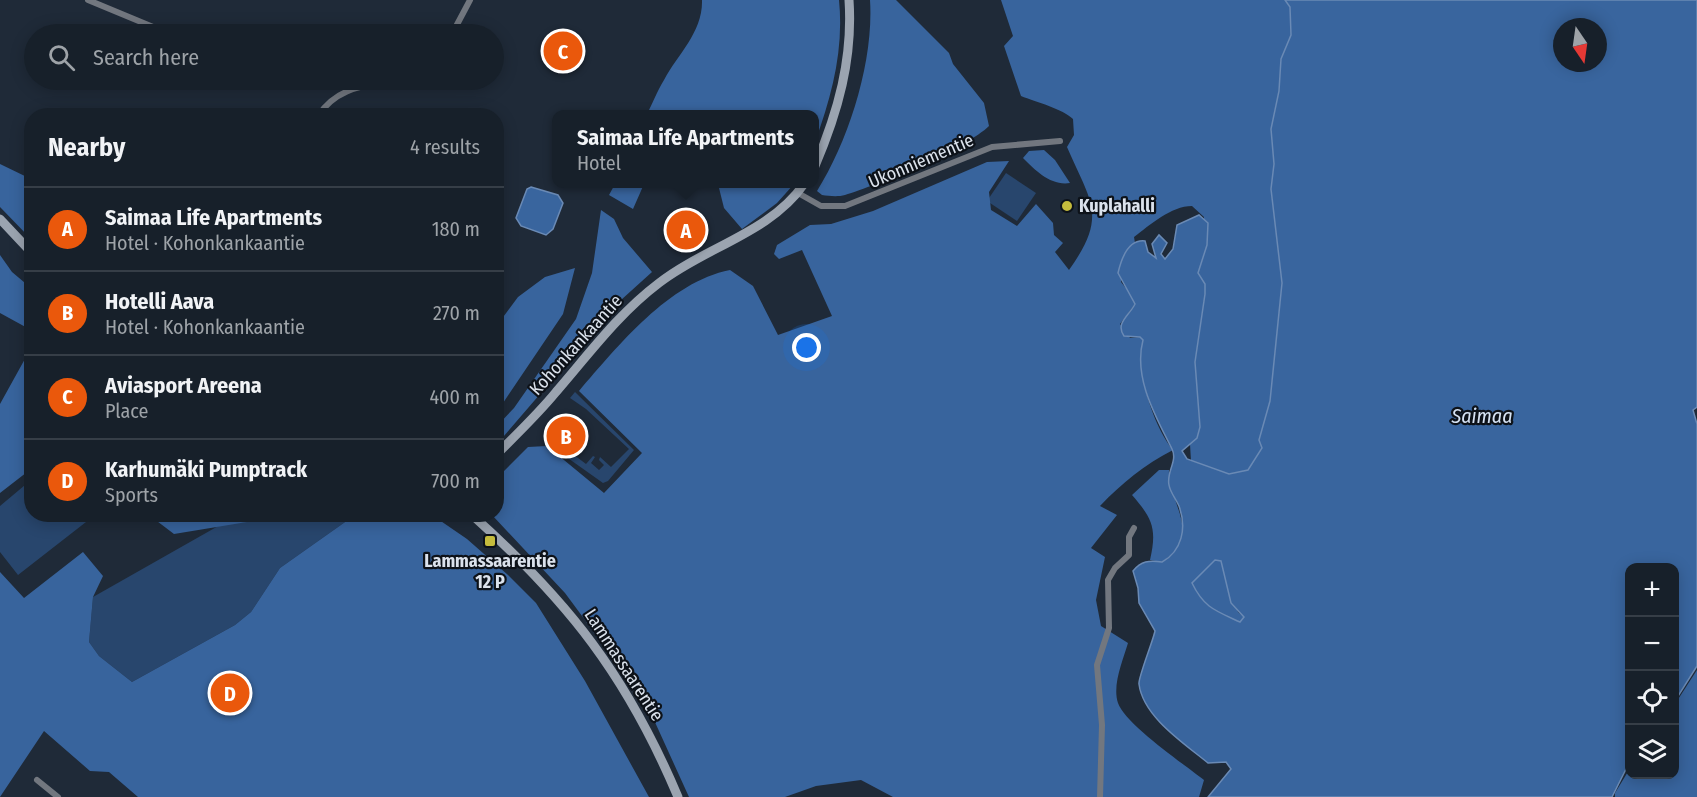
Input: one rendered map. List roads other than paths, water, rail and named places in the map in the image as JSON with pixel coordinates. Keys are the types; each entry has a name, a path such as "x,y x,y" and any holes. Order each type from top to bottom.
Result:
{"street":[{"path":"88,0 146,24"},
{"path":"457,24 470,0"},
{"path":"819,154 846,75 850,41 849,0"},
{"path":"324,108 335,95 346,90"},
{"name":"Ukonniementie","path":"798,193 821,206 845,206 993,147 1060,141"},
{"name":"Kohonkankaantie","path":"504,446 538,413 606,331 631,306 686,264 768,220 801,188"},
{"path":"0,219 24,244"},
{"name":"Lammassaarentie","path":"480,522 526,564 592,639 639,711 678,797"},
{"path":"1100,797 1102,725 1096,677 1109,628 1107,586 1114,568 1129,555 1129,537 1134,528"},
{"path":"37,780 58,797"}],"water":[{"name":"Saimaa","path":"1285,0 1697,0 1697,407 1693,410 1697,424 1697,666 1679,695 1679,563 1625,563 1625,771 1612,797 1208,797 1231,769 1226,762 1208,763 1166,729 1148,708 1142,696 1139,680 1155,631 1139,603 1133,571 1142,563 1162,562 1169,557 1181,538 1183,522 1179,506 1169,485 1174,458 1172,449 1153,410 1144,383 1141,369 1143,340 1140,337 1124,336 1122,331 1122,323 1135,304 1118,273 1126,251 1134,243 1145,241 1148,252 1156,258 1152,244 1159,235 1167,243 1161,254 1165,259 1173,249 1177,225 1199,215 1208,223 1207,245 1198,273 1205,284 1195,362 1200,427 1197,438 1182,451 1187,459 1229,474 1248,470 1262,448 1259,440 1270,401 1282,283 1271,189 1274,164 1271,129 1279,91 1281,59 1291,35 1290,7","holes":["1215,560 1221,561 1231,603 1244,617 1240,622 1206,603 1192,583"]},
{"path":"531,187 558,195 563,203 553,229 546,235 521,226 516,218 527,189"}],"place":[{"name":"Aviasport Areena","path":"563,51"},
{"name":"Kuplahalli","path":"1067,206"},
{"name":"Saimaa Life Apartments","path":"686,230"},
{"name":"Hotelli Aava","path":"566,436"},
{"name":"Lammassaarentie 12 P","path":"490,541"},
{"name":"Karhumäki Pumptrack","path":"230,693"}]}
